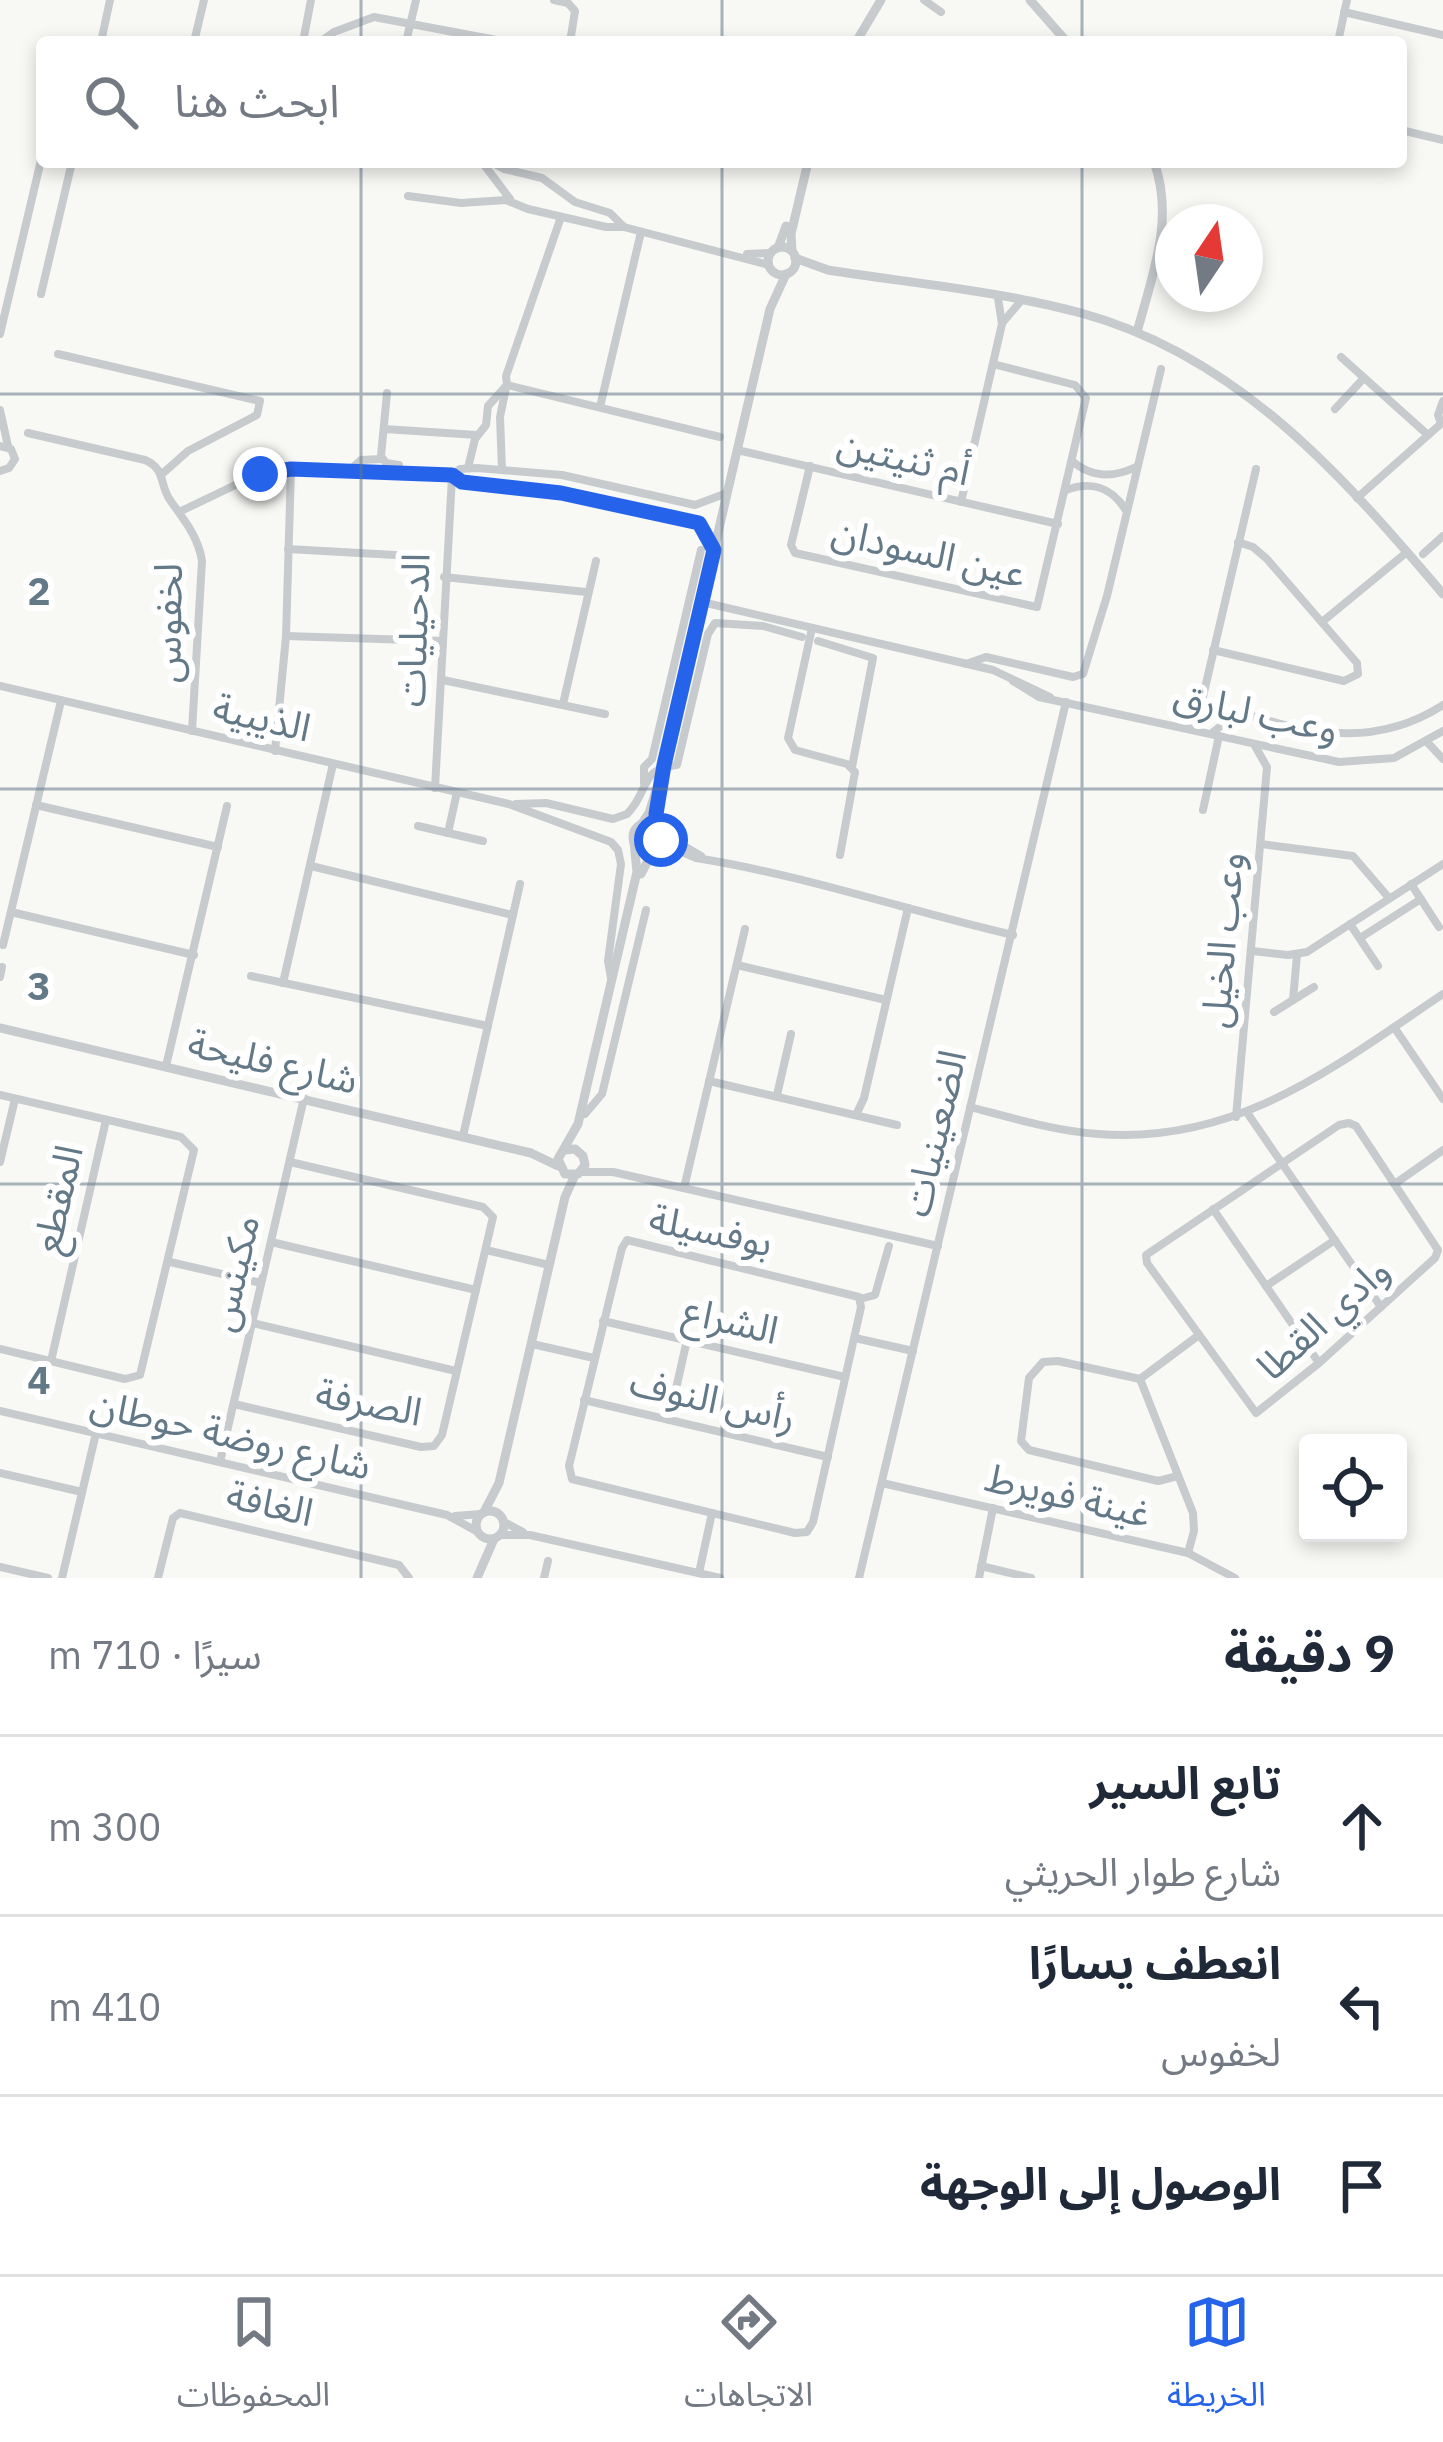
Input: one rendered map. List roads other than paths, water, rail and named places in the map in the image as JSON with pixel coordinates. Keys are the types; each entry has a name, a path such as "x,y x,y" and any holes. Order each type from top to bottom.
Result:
{"street":[{"path":"101,36 110,0"},
{"path":"195,36 204,0"},
{"path":"304,36 311,0"},
{"path":"408,36 416,0"},
{"path":"554,0 568,3 575,11 572,36"},
{"path":"856,36 878,0"},
{"path":"924,0 941,12"},
{"path":"1030,0 1062,36"},
{"path":"1339,36 1347,0"},
{"path":"1344,12 1443,35"},
{"path":"328,36 374,16 478,36"},
{"path":"1407,131 1443,140"},
{"path":"0,334 39,168"},
{"path":"41,294 71,168"},
{"path":"491,168 512,201"},
{"path":"502,168 538,177"},
{"path":"531,168 575,202 616,216 624,227"},
{"path":"478,1573 503,1519 500,1483 549,1265 565,1197 583,1156 585,1114 642,872 661,840 657,810 664,765 770,309 770,267 803,168"},
{"path":"770,309 794,255 790,234 804,168"},
{"path":"1137,332 1162,230 1156,168"},
{"path":"408,196 461,203 512,201 561,217 733,253 788,273 828,270 998,298 1076,312 1137,332 1202,364 1262,404 1316,453 1443,595"},
{"path":"502,470 500,417 506,376 561,217"},
{"path":"599,407 641,232"},
{"path":"733,253 774,250 828,270"},
{"path":"961,502 1002,324 998,298"},
{"path":"1002,324 1020,302"},
{"path":"58,354 260,401 257,415 188,451 162,474"},
{"path":"1341,357 1428,435"},
{"name":"عين السودان","path":"810,466 791,545 795,553 1028,608 1040,604 1086,398 1081,387 993,364"},
{"path":"966,664 986,657 1073,677 1083,674 1161,369"},
{"path":"1335,409 1364,378"},
{"path":"507,385 720,437"},
{"path":"468,468 478,435 487,425 492,399 507,385"},
{"path":"387,394 385,465 399,465"},
{"path":"1357,498 1442,423 1438,416 1443,401"},
{"path":"0,410 6,430 3,445 15,459 2,473"},
{"path":"383,429 478,435"},
{"path":"28,433 150,461 181,511"},
{"name":"أم ثنيتين","path":"737,450 1058,524"},
{"path":"1072,461 1100,475 1138,467"},
{"name":"لخفوس","path":"192,731 202,561 181,511 260,474 385,465 452,475 462,482 561,493 694,520 703,527 714,550"},
{"name":"لخفوس","path":"452,475 468,468 585,479 692,505 728,493"},
{"path":"275,751 286,636 291,469"},
{"path":"1187,728 1202,700 1256,470"},
{"name":"الدحيليات","path":"435,788 452,475"},
{"path":"1097,486 1100,475"},
{"path":"1065,490 1097,486 1113,494 1127,512"},
{"path":"1423,554 1443,536"},
{"path":"1213,650 1350,681 1358,674 1357,663 1263,554 1238,542"},
{"path":"288,549 395,555"},
{"path":"644,784 644,767 652,759 701,550"},
{"path":"1322,622 1407,552"},
{"path":"562,704 596,562"},
{"path":"444,577 586,592"},
{"name":"وعب لبارق","path":"702,602 998,672 1066,703 1281,750 1358,763 1394,758 1443,731"},
{"path":"671,734 684,737 708,634 715,623 764,626 802,637"},
{"path":"812,628 788,738 795,751 852,767"},
{"path":"286,636 443,641"},
{"path":"818,641 873,658 840,855"},
{"path":"443,680 605,714"},
{"name":"الذيبية","path":"0,686 509,804 607,840 618,850 620,891 608,967 618,984"},
{"path":"1202,700 1348,736 1396,727 1443,705"},
{"path":"3,945 61,701"},
{"path":"678,703 691,705"},
{"name":"الضعينيات","path":"859,1578 1066,703"},
{"path":"1203,810 1215,735 1239,712"},
{"name":"الذيبية","path":"509,804 541,803 618,818 634,808 644,784 664,765 677,765 684,737"},
{"path":"1253,743 1267,767 1281,750"},
{"path":"1428,743 1443,759"},
{"path":"283,983 333,764"},
{"path":"618,984 637,872 635,831 649,813 664,765"},
{"name":"وعب الخيل","path":"1236,1118 1267,767"},
{"path":"448,833 457,792"},
{"path":"538,814 541,803"},
{"path":"36,806 218,847"},
{"path":"166,1066 227,806"},
{"path":"641,825 652,824 707,860"},
{"path":"418,826 483,841"},
{"path":"634,842 643,850 673,848 1013,935"},
{"path":"1261,844 1353,856 1389,898"},
{"path":"1252,952 1297,955 1443,864"},
{"path":"311,866 513,915"},
{"path":"463,1136 520,884"},
{"path":"1411,884 1439,927"},
{"path":"1360,938 1420,899"},
{"path":"856,1114 864,1098 908,908"},
{"path":"565,1197 560,1169 563,1151 578,1124 618,984 646,910"},
{"path":"7,913 194,955"},
{"path":"1350,924 1378,966"},
{"path":"684,1188 745,929"},
{"path":"1293,1000 1297,955"},
{"path":"736,965 886,1000"},
{"path":"250,976 488,1027"},
{"path":"1274,1012 1314,987"},
{"path":"970,1107 1094,1134 1155,1133 1236,1118 1298,1088 1443,994"},
{"path":"1394,1027 1443,1099"},
{"name":"شارع فليحة","path":"0,1028 532,1153 578,1173"},
{"path":"777,1095 791,1034"},
{"path":"709,1081 897,1125"},
{"path":"0,1095 181,1137 192,1144 194,1157 140,1375 125,1379 0,1349"},
{"name":"مكينس","path":"220,1462 304,1098"},
{"path":"0,1162 15,1099"},
{"path":"1248,1114 1381,1307"},
{"name":"المقطع","path":"51,1361 106,1120"},
{"name":"وادي القطا","path":"1349,1123 1356,1126 1396,1183 1438,1250 1319,1363 1256,1414 1147,1263 1146,1255 1349,1123"},
{"name":"شارع فليحة","path":"532,1153 574,1149 583,1156"},
{"path":"1396,1183 1443,1150"},
{"path":"583,1156 613,1172"},
{"path":"290,1162 484,1207 493,1217 486,1250 549,1265"},
{"path":"578,1173 613,1172 938,1246"},
{"path":"1213,1209 1319,1363"},
{"name":"بوفسيلة","path":"632,1240 860,1298 828,1457 807,1532 712,1514 572,1478 569,1466 603,1321 622,1248 632,1240"},
{"path":"1266,1286 1335,1240"},
{"path":"271,1242 476,1290"},
{"path":"860,1298 875,1295 889,1246"},
{"name":"الصرفة","path":"234,1404 428,1448 442,1435 486,1250"},
{"path":"170,1262 261,1283"},
{"name":"الشراع","path":"603,1321 845,1377"},
{"path":"252,1323 457,1371"},
{"name":"وادي القطا","path":"1140,1379 1199,1335"},
{"path":"854,1338 914,1351"},
{"path":"669,1420 687,1340"},
{"path":"532,1344 594,1358"},
{"path":"1178,1476 1159,1480 1029,1450 1021,1441 1029,1378 1043,1362 1058,1360 1140,1379 1178,1476 1194,1520 1188,1553"},
{"name":"رأس النوف","path":"584,1400 828,1457"},
{"name":"شارع روضة حوطان","path":"0,1411 447,1516 479,1533"},
{"path":"62,1578 96,1433"},
{"path":"0,1473 82,1492"},
{"path":"478,1573 476,1522 500,1483"},
{"name":"غينة فويرط","path":"882,1483 1188,1553 1235,1578"},
{"path":"979,1578 993,1508"},
{"path":"482,1513 494,1511 530,1535"},
{"name":"الغافة","path":"158,1578 173,1518 181,1513 399,1564 409,1578"},
{"name":"شارع روضة حوطان","path":"447,1516 482,1513"},
{"path":"699,1573 712,1514"},
{"path":"479,1533 530,1535 719,1578"},
{"path":"544,1578 548,1561"},
{"path":"981,1566 1031,1578"},
{"path":"0,1567 48,1578"}]}
